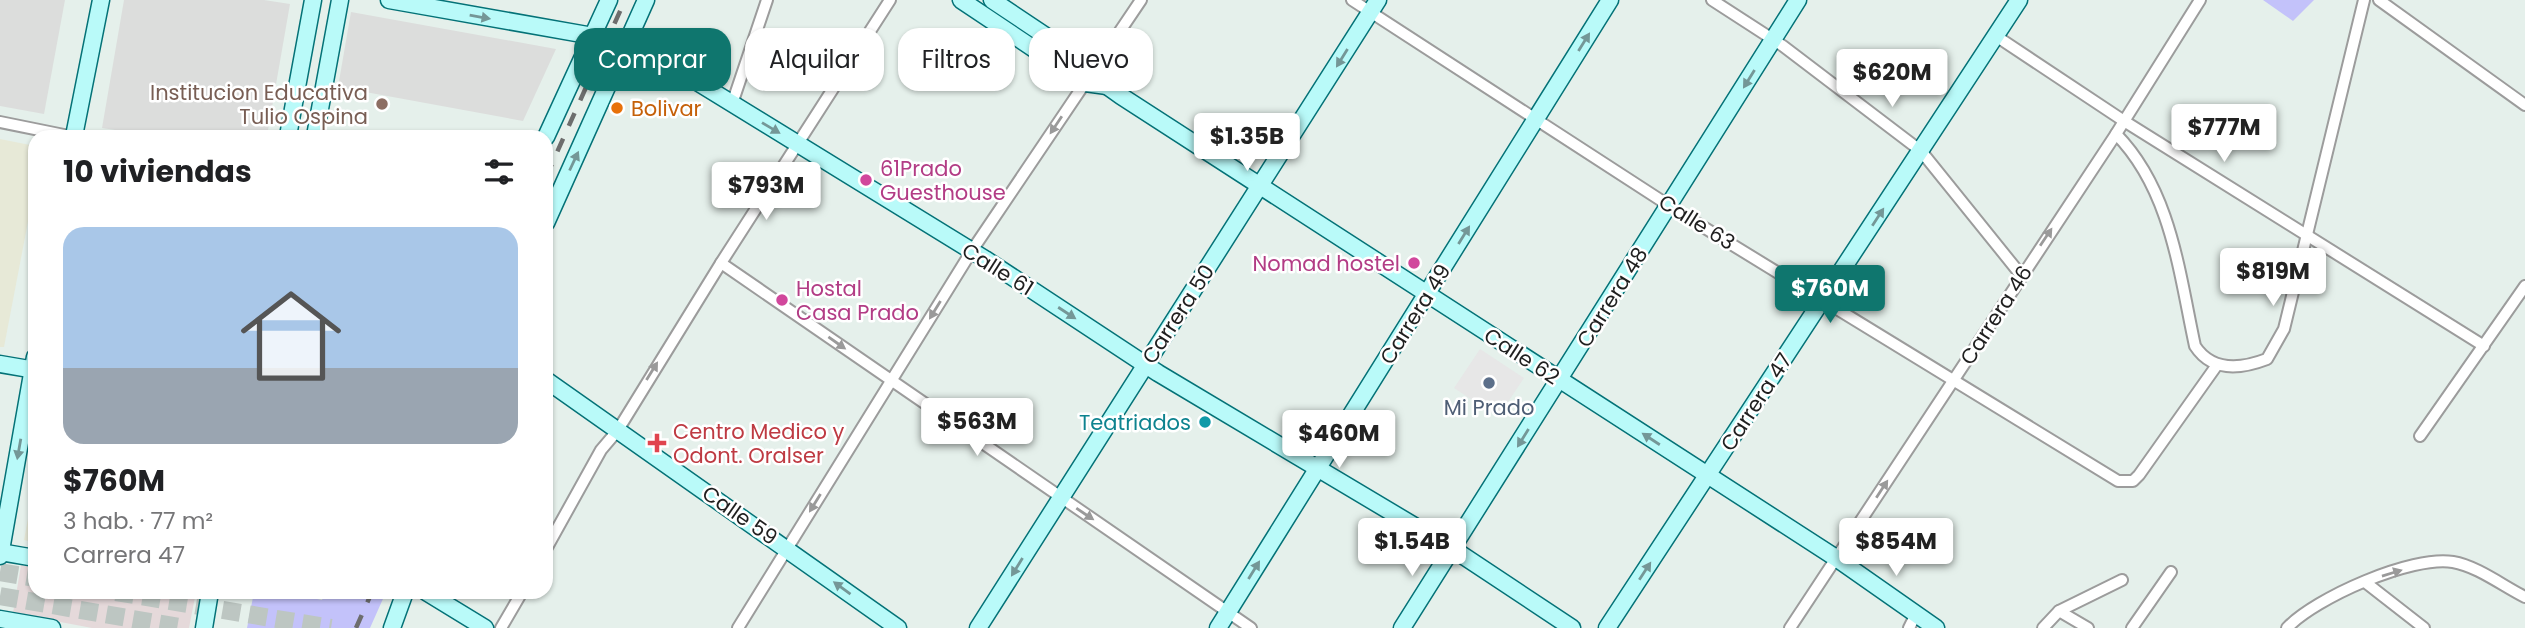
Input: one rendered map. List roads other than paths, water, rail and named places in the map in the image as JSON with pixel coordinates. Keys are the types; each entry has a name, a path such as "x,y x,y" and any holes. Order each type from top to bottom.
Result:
{"main road":[{"path":"73,130 101,0"},
{"path":"289,130 313,0"},
{"path":"316,130 340,0"},
{"name":"Calle 61","path":"389,0 574,33"},
{"path":"597,28 609,0"},
{"path":"635,28 646,0"},
{"name":"Calle 62","path":"961,0 1029,46"},
{"name":"Calle 62","path":"992,0 1034,28"},
{"name":"Carrera 49","path":"1218,628 1610,0"},
{"name":"Carrera 48","path":"1402,628 1671,206 1798,0"},
{"name":"Carrera 47","path":"1607,628 2019,0"},
{"name":"Carrera 50","path":"978,628 1374,6"},
{"path":"549,130 574,77"},
{"path":"553,208 606,91"},
{"name":"Calle 61","path":"711,91 971,252 1145,364 1453,549 1572,628"},
{"name":"Calle 62","path":"1115,91 1836,558 1913,621 1936,628"},
{"path":"0,364 28,366"},
{"name":"Calle 59","path":"553,385 898,628"},
{"path":"28,399 0,553 28,557"},
{"path":"204,628 209,599"},
{"path":"393,628 403,599"},
{"path":"437,599 485,628"},
{"path":"0,619 52,628"}],"street":[{"path":"732,104 767,0"},
{"path":"553,536 601,450 618,430 721,262 799,145 890,0"},
{"path":"1122,28 1141,0"},
{"name":"Calle 63","path":"1352,0 1374,6 1671,206 2118,481 2133,481 2139,475 2217,365"},
{"path":"1712,0 1774,40 1921,151 2021,275"},
{"name":"Carrera 46","path":"1790,628 2116,134 2200,0"},
{"path":"2116,134 2134,152 2151,180 2172,241 2195,346 2204,359 2217,365 2253,364 2267,359 2277,347 2308,234 2364,0"},
{"path":"2379,0 2525,105"},
{"path":"1996,36 2124,121 2484,346"},
{"path":"738,628 971,252 1080,91"},
{"path":"0,122 41,130"},
{"path":"721,262 1251,628"},
{"path":"2420,436 2525,286"},
{"path":"2290,627 2312,606 2365,582 2422,565 2453,562 2525,597"},
{"path":"2132,628 2171,572"},
{"path":"2043,628 2059,611 2122,580"},
{"path":"2365,582 2424,628"},
{"path":"501,628 518,599"},
{"path":"2059,611 2088,628"}],"tunnel":[{"path":"0,572 28,577"},
{"path":"0,596 185,628"},
{"path":"158,599 331,628"}],"railway":[{"path":"553,161 625,0"},
{"path":"356,628 369,599"}],"place":[{"name":"Institucion Educativa Tulio Ospina","path":"382,104"},
{"name":"Bolivar","path":"617,108"},
{"name":"61Prado Guesthouse","path":"866,180"},
{"name":"Nomad hostel","path":"1414,263"},
{"name":"Hostal Casa Prado","path":"782,300"},
{"name":"Mi Prado","path":"1489,383"},
{"name":"Teatriados","path":"1205,422"},
{"name":"Centro Medico y Odont. Oralser","path":"657,443"}]}
